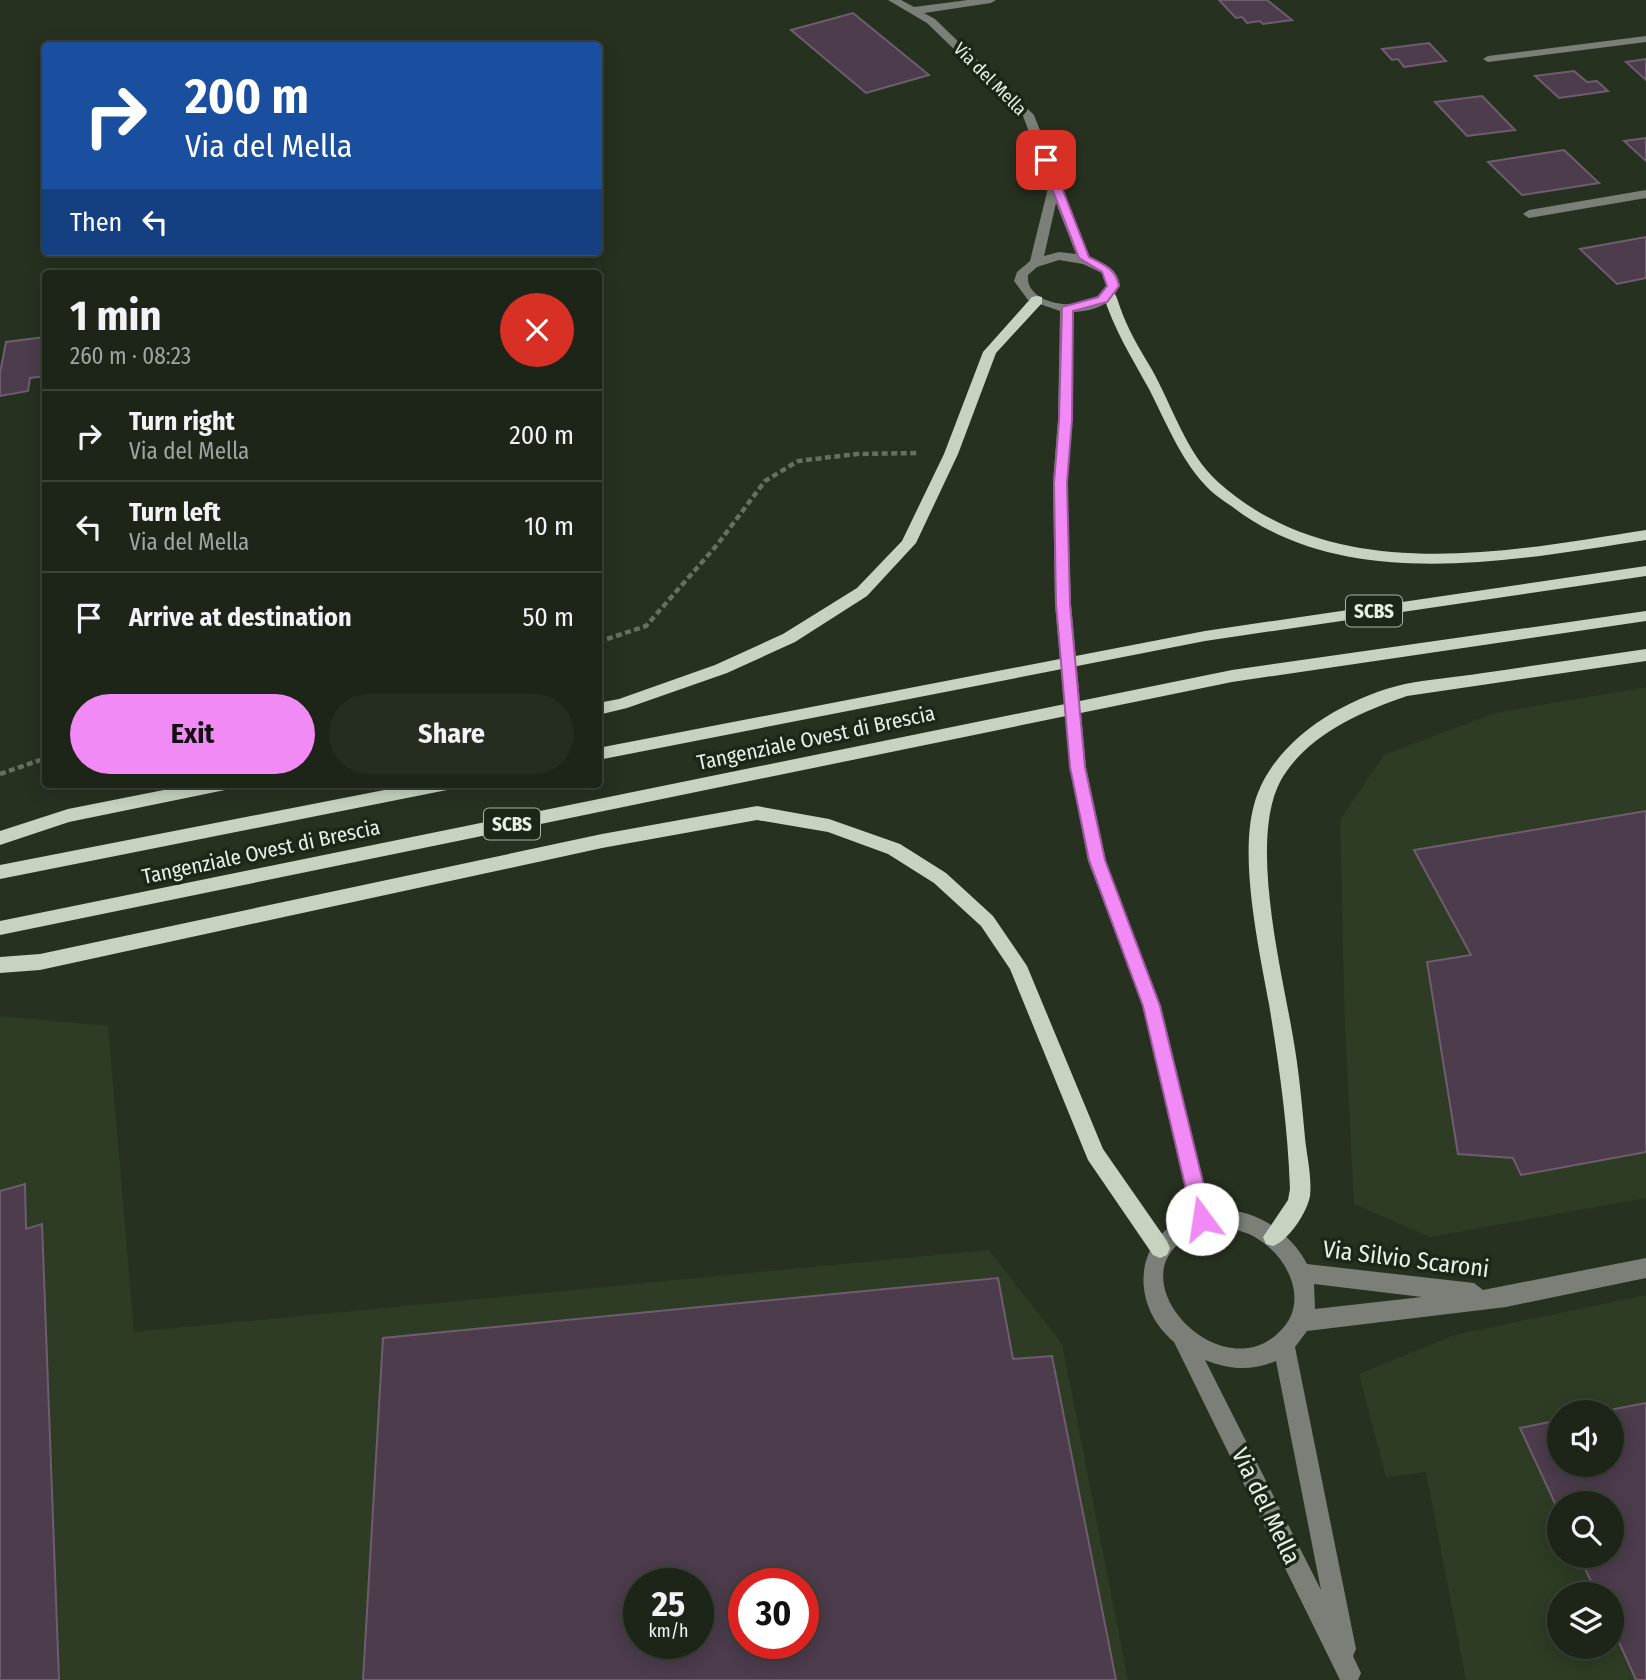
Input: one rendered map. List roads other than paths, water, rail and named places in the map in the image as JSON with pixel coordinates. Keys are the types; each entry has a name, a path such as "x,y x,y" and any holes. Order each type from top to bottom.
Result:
{"main road":[{"path":"1109,294 1116,320 1193,460 1212,484 1241,508 1271,527 1309,542 1412,559 1468,559 1521,554 1646,535"},
{"path":"602,708 721,669 789,638 862,592 908,543 951,454 990,352 1037,300"},
{"name":"Tangenziale Ovest di Brescia","path":"602,753 1205,636 1646,571"},
{"name":"Tangenziale Ovest di Brescia","path":"0,928 1231,676 1646,616"},
{"path":"1273,1237 1299,1200 1294,1111 1265,927 1258,843 1265,796 1283,765 1304,741 1337,719 1371,701 1405,690 1646,655"},
{"path":"0,838 68,816 205,788"},
{"name":"Tangenziale Ovest di Brescia","path":"0,872 427,788"},
{"path":"0,965 40,962 603,841 757,813 830,827 894,849 940,878 987,920 1018,966 1095,1154 1160,1248"}],"street":[{"name":"Via del Mella","path":"893,0 931,22 1028,116 1084,258"},
{"path":"912,11 991,0"},
{"path":"1488,59 1646,39"},
{"path":"1036,261 1055,183"},
{"path":"1529,214 1646,194"},
{"path":"1059,256 1084,258 1097,263 1112,278 1113,286 1109,294 1092,304 1068,307 1037,300 1021,284 1021,275 1026,267 1036,261 1059,256"},
{"path":"1068,307 1060,496 1063,604 1077,767 1097,860 1152,1006 1202,1219"},
{"path":"1226,1218 1250,1224 1273,1237 1289,1253 1301,1273 1306,1297 1302,1321 1284,1345 1261,1356 1235,1359 1208,1352 1183,1338 1165,1318 1154,1294 1153,1270 1160,1248 1178,1230 1202,1219 1226,1218"},
{"name":"Via Silvio Scaroni","path":"1302,1321 1506,1297 1646,1268"},
{"name":"Via Silvio Scaroni","path":"1301,1273 1506,1297"},
{"name":"Via del Mella","path":"1183,1338 1350,1676"},
{"name":"Via del Mella","path":"1284,1345 1350,1676"}]}
